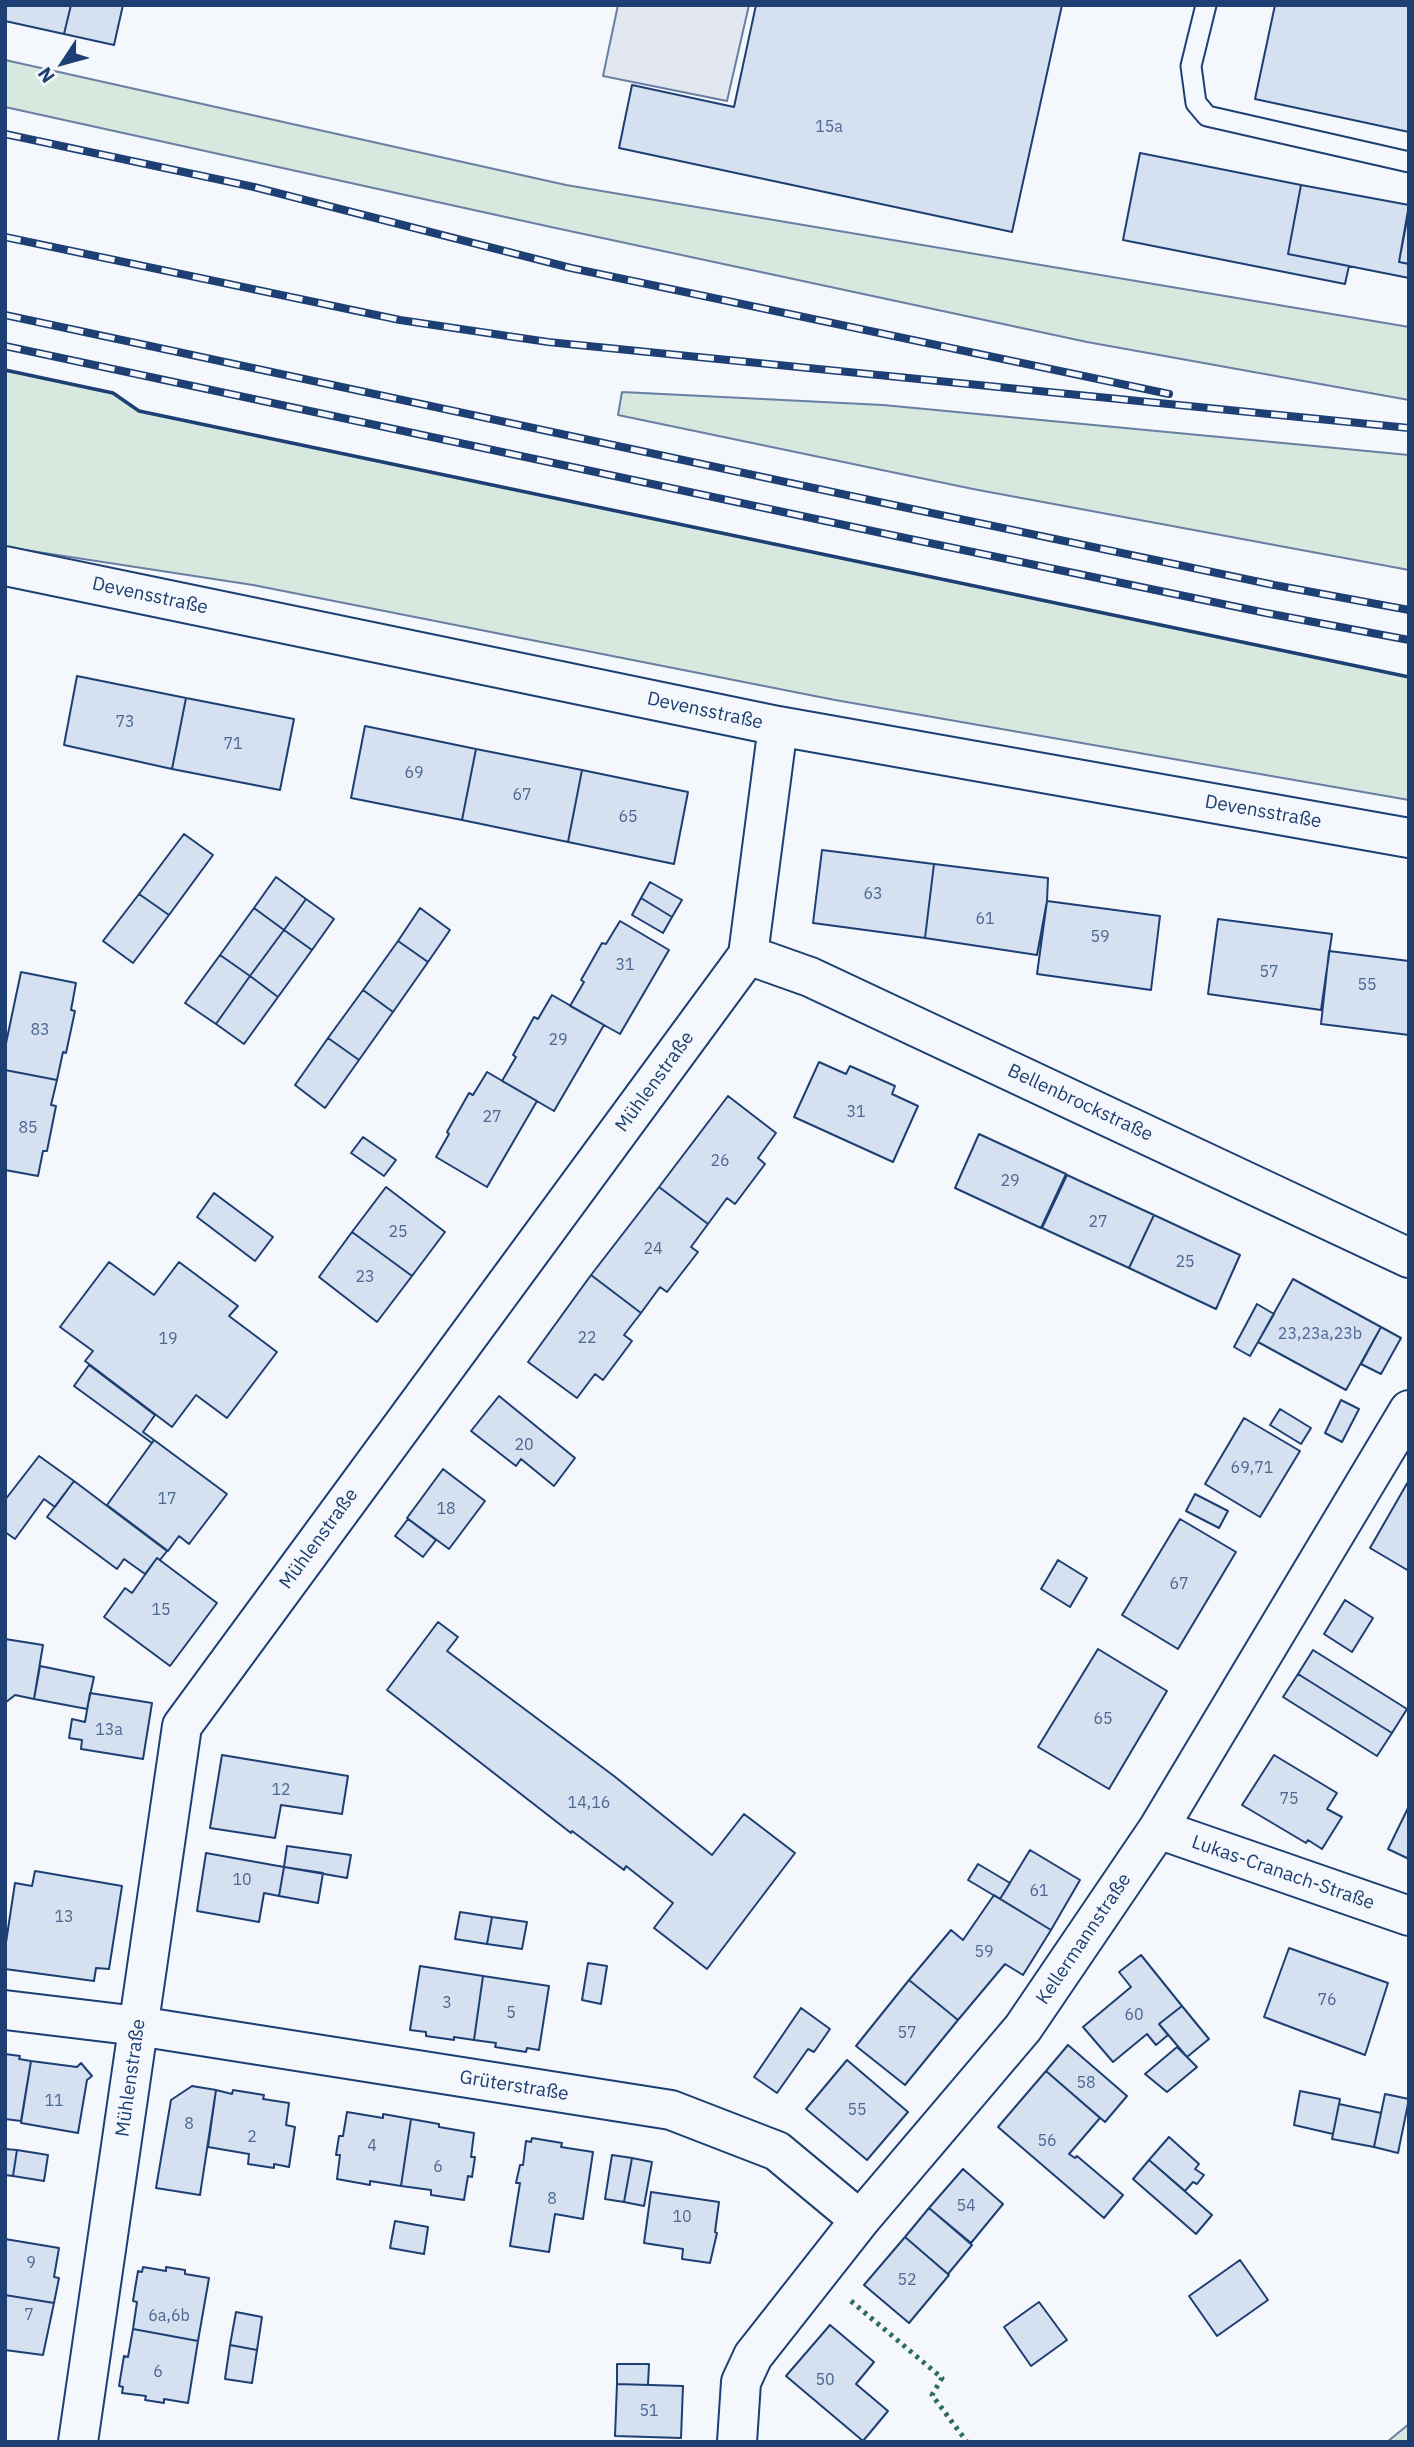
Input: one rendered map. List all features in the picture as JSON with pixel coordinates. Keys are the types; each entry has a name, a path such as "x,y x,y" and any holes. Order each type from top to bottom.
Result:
{"street":[{"name":"Devensstraße","path":"5,566 778,726 1409,838"},
{"name":"Mühlenstraße","path":"78,2442 182,1726 748,955 778,726"},
{"name":"Bellenbrockstraße","path":"748,955 810,977 1409,1258"},
{"name":"Kellermannstraße","path":"737,2442 741,2382 753,2356 860,2220 1023,2028 1158,1829 1409,1409"},
{"name":"Lukas-Cranach-Straße","path":"1158,1829 1409,1916"},
{"name":"Grüterstraße","path":"5,2010 138,2026 671,2110 777,2151 860,2220"}],"lane":[{"path":"1206,5 1191,66 1196,103 1207,116 1409,162"}],"shaded area":[{"path":"618,5 749,5 727,101 603,76"},
{"path":"5,60 566,185 1409,327 1409,400 1087,342 5,107"},
{"path":"5,370 113,393 139,411 1409,677 1409,800 835,700 253,585 5,547"},
{"path":"622,392 883,405 1409,455 1409,570 973,489 618,415"},
{"path":"1409,2424 1409,2442 1387,2442"}],"building":[{"path":"5,5 71,5 64,34 5,21"},
{"path":"71,5 123,5 114,45 64,34"},
{"path":"756,5 1062,5 1012,232 619,148 632,85 734,107"},
{"path":"1275,5 1409,5 1409,132 1255,99"},
{"path":"1140,153 1301,185 1288,254 1349,266 1345,284 1123,240"},
{"path":"1301,185 1409,205 1399,262 1409,264 1409,278 1288,254"},
{"path":"1409,209 1409,264 1399,262"},
{"path":"77,676 186,698 172,769 64,745"},
{"path":"186,698 294,719 280,790 172,769"},
{"path":"365,726 476,749 462,820 351,798"},
{"path":"476,749 582,770 568,842 462,820"},
{"path":"582,770 688,792 674,864 568,842"},
{"path":"184,834 213,855 169,915 139,894"},
{"path":"822,850 934,864 925,938 813,923"},
{"path":"934,864 1048,878 1047,901 1037,955 925,938"},
{"path":"276,877 306,899 284,930 254,908"},
{"path":"650,882 682,900 672,917 641,898"},
{"path":"139,894 169,915 133,963 103,941"},
{"path":"641,898 672,917 663,933 632,915"},
{"path":"306,899 334,919 312,950 284,930"},
{"path":"1047,901 1160,916 1151,990 1037,974"},
{"path":"254,908 284,930 250,976 220,955"},
{"path":"420,908 450,930 428,962 398,941"},
{"path":"1218,919 1332,934 1321,1010 1208,994"},
{"path":"620,921 669,950 620,1034 570,1006 602,943 606,944"},
{"path":"284,930 312,950 278,997 250,976"},
{"path":"398,941 428,962 393,1012 363,990"},
{"path":"1329,951 1409,961 1409,1035 1321,1024"},
{"path":"220,955 250,976 216,1024 185,1003"},
{"path":"21,972 76,983 71,1010 75,1011 57,1080 5,1070 5,1048"},
{"path":"250,976 278,997 244,1044 216,1024"},
{"path":"363,990 393,1012 359,1060 328,1038"},
{"path":"552,995 604,1025 554,1111 502,1081 534,1017 538,1019"},
{"path":"328,1038 359,1060 325,1108 295,1085"},
{"path":"819,1062 846,1074 850,1066 895,1086 892,1094 918,1106 893,1162 794,1117"},
{"path":"5,1070 57,1080 51,1105 56,1106 47,1151 43,1151 38,1176 5,1170"},
{"path":"487,1072 537,1101 487,1187 436,1157 469,1093 473,1095"},
{"path":"728,1096 776,1133 758,1158 765,1164 735,1204 727,1198 708,1224 659,1187"},
{"path":"979,1134 1066,1174 1041,1228 955,1188"},
{"path":"363,1137 396,1160 384,1176 351,1153"},
{"path":"1067,1175 1154,1215 1129,1268 1042,1228"},
{"path":"386,1187 445,1232 412,1276 352,1232"},
{"path":"659,1187 708,1224 691,1247 698,1252 667,1292 660,1287 641,1313 591,1275"},
{"path":"214,1193 273,1237 255,1261 197,1217"},
{"path":"1154,1215 1240,1255 1216,1309 1129,1268"},
{"path":"352,1232 412,1276 377,1322 319,1277"},
{"path":"109,1262 154,1295 179,1262 238,1306 229,1316 277,1352 227,1418 196,1395 172,1427 85,1361 93,1351 60,1327"},
{"path":"591,1275 641,1313 624,1335 632,1341 603,1380 595,1374 577,1398 528,1362"},
{"path":"1293,1279 1381,1327 1346,1390 1258,1342"},
{"path":"1257,1304 1274,1314 1250,1356 1234,1347"},
{"path":"1381,1327 1401,1338 1381,1374 1361,1364"},
{"path":"89,1365 155,1415 143,1432 154,1440 152,1443 74,1386"},
{"path":"499,1396 575,1458 554,1486 521,1459 516,1466 471,1431"},
{"path":"1341,1400 1359,1409 1342,1442 1325,1433"},
{"path":"1280,1409 1311,1428 1301,1444 1270,1425"},
{"path":"1244,1418 1300,1451 1260,1517 1205,1484"},
{"path":"154,1440 227,1494 189,1544 179,1536 168,1551 107,1505"},
{"path":"39,1456 74,1481 55,1507 44,1499 15,1539 5,1532 5,1500"},
{"path":"443,1469 485,1501 449,1549 407,1518"},
{"path":"1409,1480 1409,1571 1370,1548"},
{"path":"74,1481 167,1551 160,1560 157,1558 145,1574 124,1559 117,1569 47,1517"},
{"path":"1195,1494 1228,1511 1219,1528 1186,1511"},
{"path":"408,1519 436,1540 423,1557 395,1536"},
{"path":"1180,1519 1236,1552 1178,1649 1122,1615"},
{"path":"157,1558 217,1603 170,1666 104,1617 125,1588 132,1593"},
{"path":"1058,1560 1087,1578 1070,1607 1041,1589"},
{"path":"1345,1600 1373,1618 1352,1652 1324,1634"},
{"path":"438,1622 458,1637 447,1651 614,1776 712,1855 744,1814 795,1853 707,1969 654,1928 673,1903 626,1866 624,1870 572,1831 571,1833 387,1690"},
{"path":"5,1639 43,1645 34,1699 15,1695 5,1703"},
{"path":"1098,1649 1167,1691 1109,1789 1038,1747"},
{"path":"1313,1650 1407,1709 1392,1733 1298,1674"},
{"path":"40,1666 94,1677 87,1709 34,1699"},
{"path":"1298,1674 1392,1733 1377,1756 1283,1697"},
{"path":"90,1693 152,1703 143,1759 81,1749 82,1740 69,1738 72,1719 85,1722"},
{"path":"222,1755 348,1776 342,1814 281,1805 275,1838 210,1828"},
{"path":"1274,1755 1337,1793 1327,1809 1342,1817 1322,1849 1308,1840 1306,1843 1242,1805"},
{"path":"1409,1806 1409,1859 1388,1849"},
{"path":"287,1846 351,1855 347,1878 284,1867"},
{"path":"1030,1850 1080,1880 1051,1930 1000,1899"},
{"path":"206,1853 284,1867 279,1896 264,1893 259,1922 197,1911"},
{"path":"978,1864 1010,1883 1000,1899 968,1880"},
{"path":"284,1867 323,1873 318,1903 279,1896"},
{"path":"35,1871 122,1886 109,1969 96,1968 94,1981 5,1969 5,1949 15,1883 32,1886"},
{"path":"994,1895 1051,1930 1023,1975 1005,1964 958,2020 909,1980 951,1930 963,1940"},
{"path":"460,1912 492,1917 487,1944 455,1939"},
{"path":"492,1917 527,1922 522,1949 487,1944"},
{"path":"1289,1948 1388,1983 1365,2055 1264,2017"},
{"path":"1141,1955 1182,2006 1159,2024 1168,2035 1156,2045 1147,2034 1113,2062 1083,2027 1131,1987 1119,1972"},
{"path":"588,1963 607,1966 601,2004 582,2000"},
{"path":"420,1966 483,1976 474,2040 426,2036 426,2032 410,2030"},
{"path":"483,1976 549,1986 539,2050 527,2048 526,2052 474,2040"},
{"path":"909,1980 958,2020 905,2085 856,2046"},
{"path":"1182,2006 1209,2039 1187,2057 1159,2024"},
{"path":"801,2008 830,2029 814,2052 808,2049 777,2093 754,2077"},
{"path":"1068,2045 1127,2096 1105,2122 1046,2071"},
{"path":"1177,2047 1197,2067 1167,2092 1145,2074"},
{"path":"5,2054 31,2061 21,2121 5,2119"},
{"path":"847,2060 908,2112 867,2160 806,2109"},
{"path":"31,2061 77,2067 81,2063 92,2076 87,2080 78,2133 21,2123"},
{"path":"1046,2071 1100,2118 1069,2154 1075,2158 1077,2156 1123,2195 1104,2218 998,2127"},
{"path":"192,2086 216,2090 200,2195 156,2188 171,2100"},
{"path":"216,2090 232,2094 233,2090 264,2095 263,2099 289,2103 286,2125 295,2127 289,2167 248,2164 249,2154 208,2147"},
{"path":"1300,2091 1340,2099 1333,2134 1294,2125"},
{"path":"1385,2094 1409,2099 1398,2153 1374,2147"},
{"path":"1339,2104 1381,2113 1374,2147 1332,2139"},
{"path":"347,2112 411,2119 401,2186 370,2181 370,2185 337,2179 340,2155 336,2155"},
{"path":"411,2119 474,2133 471,2157 475,2157 464,2200 431,2195 431,2190 401,2186"},
{"path":"1169,2137 1199,2164 1195,2169 1204,2175 1197,2184 1193,2182 1185,2191 1149,2160"},
{"path":"532,2138 562,2143 561,2147 593,2152 583,2219 555,2214 549,2252 510,2246 520,2183 516,2183 520,2165 523,2165 526,2141 531,2142"},
{"path":"5,2149 17,2150 13,2176 5,2175"},
{"path":"17,2150 48,2155 44,2181 13,2176"},
{"path":"612,2155 632,2158 624,2202 605,2199"},
{"path":"632,2158 652,2162 644,2206 624,2202"},
{"path":"1149,2160 1212,2215 1196,2234 1133,2179"},
{"path":"963,2169 1003,2204 971,2243 929,2208"},
{"path":"651,2192 719,2202 717,2233 710,2263 682,2259 683,2249 644,2243"},
{"path":"929,2208 972,2245 948,2274 905,2237"},
{"path":"395,2221 428,2227 424,2254 390,2248"},
{"path":"905,2237 949,2275 909,2323 864,2285"},
{"path":"5,2239 59,2248 54,2277 59,2278 54,2303 5,2295"},
{"path":"1240,2260 1268,2300 1217,2336 1189,2296"},
{"path":"143,2267 166,2271 166,2267 185,2270 185,2274 209,2278 198,2341 133,2329 137,2302 133,2301 138,2271 142,2272"},
{"path":"5,2295 54,2303 43,2355 5,2350"},
{"path":"1039,2302 1067,2340 1031,2366 1004,2327"},
{"path":"236,2312 262,2317 257,2350 230,2345"},
{"path":"830,2325 874,2362 856,2384 888,2411 863,2441 786,2376"},
{"path":"133,2329 198,2341 188,2403 164,2399 164,2403 145,2400 146,2396 122,2393 123,2387 119,2386 124,2356 128,2357"},
{"path":"230,2345 257,2350 252,2383 225,2379"},
{"path":"617,2364 649,2364 648,2385 617,2384"},
{"path":"617,2384 683,2386 681,2438 615,2436"}],"railway":[{"path":"5,134 254,187 571,268 1169,394"},
{"path":"5,237 400,320 548,342 1409,428"},
{"path":"5,315 898,506 1274,585 1409,610"},
{"path":"5,346 891,535 1409,640"}],"hedge":[{"path":"851,2301 942,2378 932,2395 967,2442"}],"wall":[{"path":"5,370 113,393 139,411 1409,677"}]}
